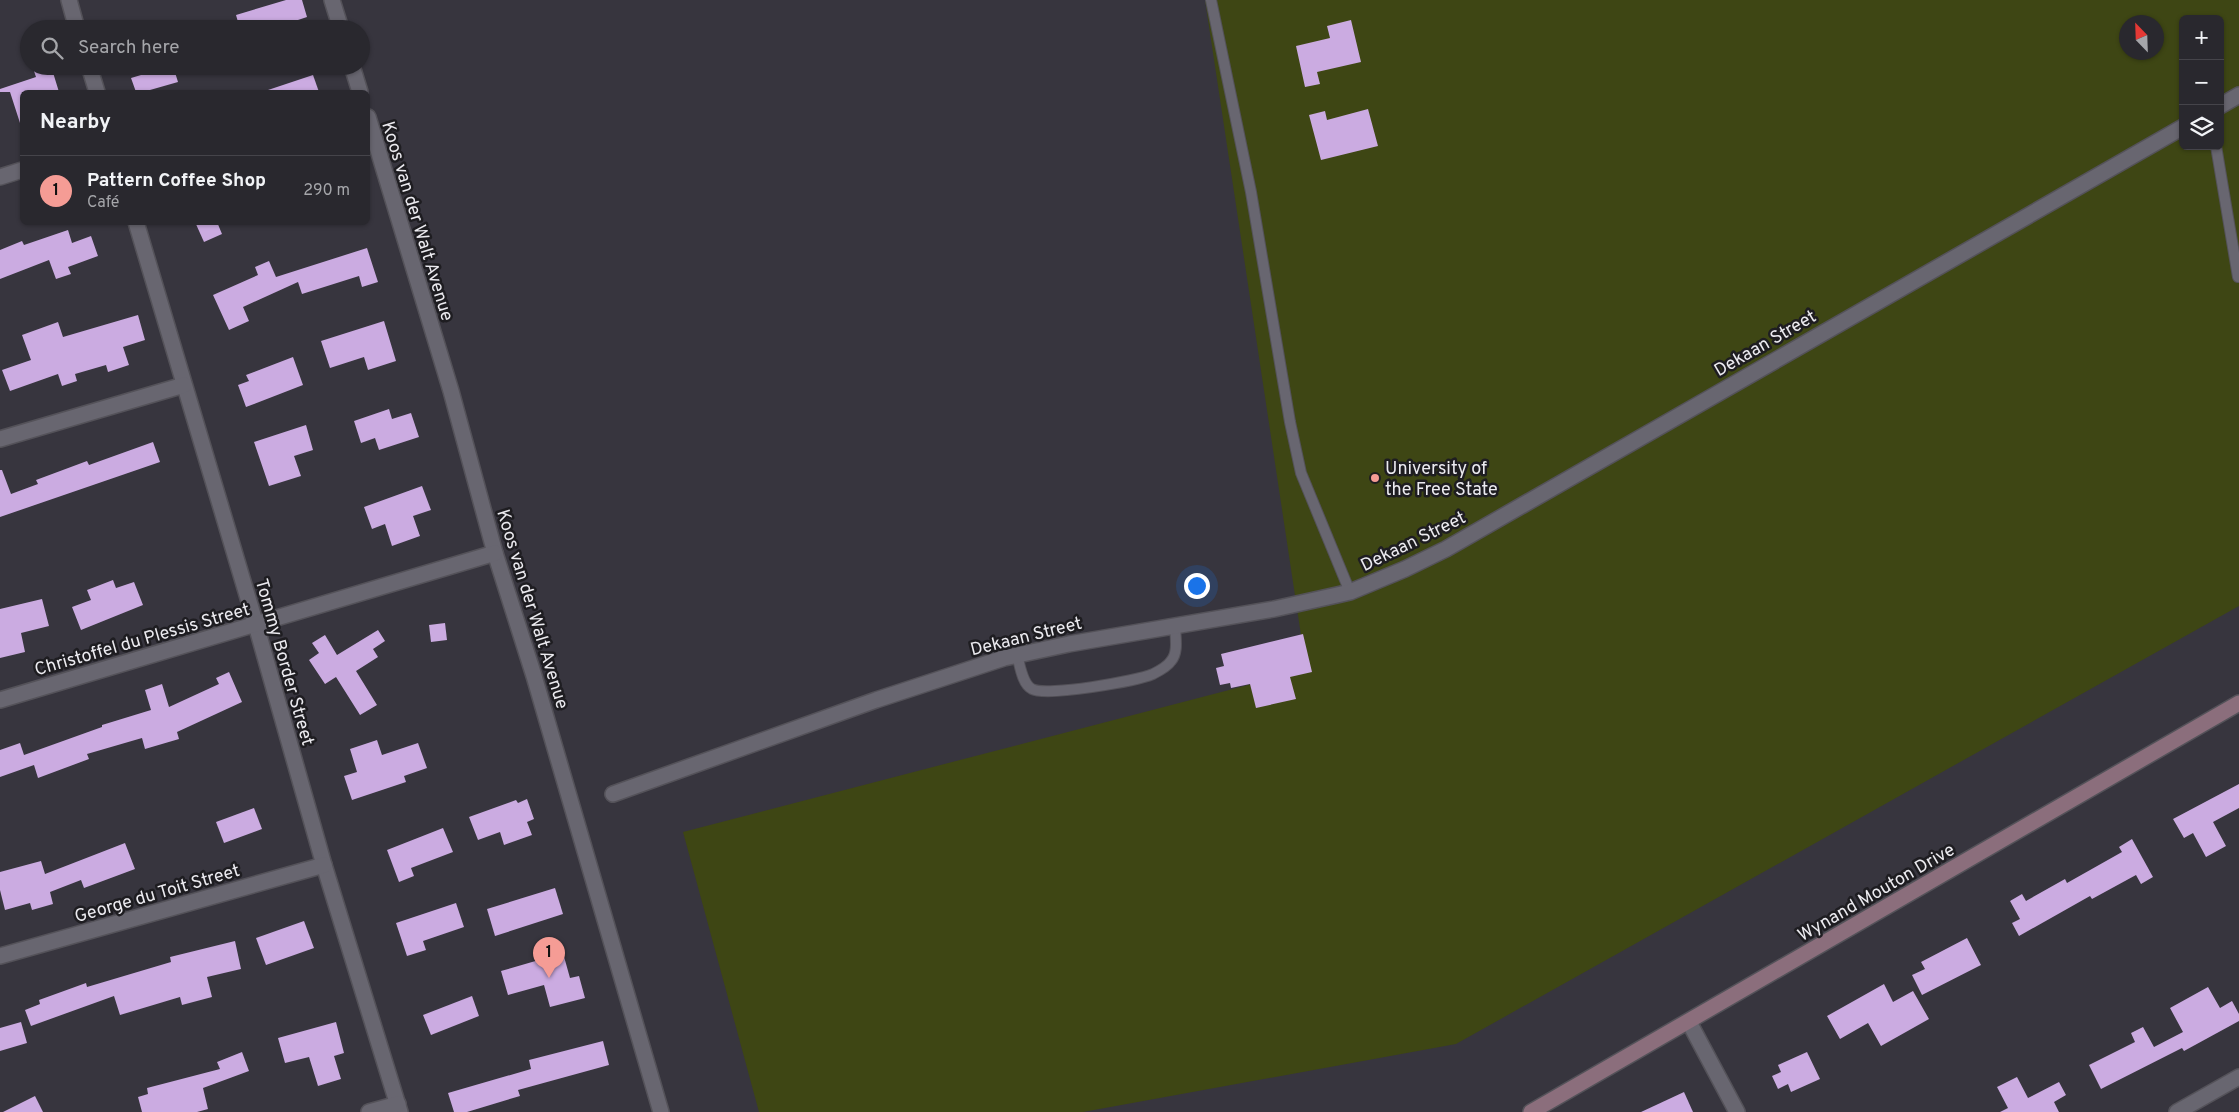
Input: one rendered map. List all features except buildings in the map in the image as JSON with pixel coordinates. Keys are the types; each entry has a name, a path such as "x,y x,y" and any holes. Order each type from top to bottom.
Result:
{"street":[{"path":"69,0 75,20"},
{"path":"332,0 338,20"},
{"path":"92,75 96,90"},
{"path":"355,75 359,90"},
{"path":"2222,105 2239,95"},
{"name":"Koos van der Walt Avenue","path":"370,124 451,391 494,553 534,676 661,1112"},
{"name":"Dekaan Street","path":"613,794 876,700 1017,655 1175,624 1274,608 1350,592 1446,548 2179,129"},
{"path":"0,177 20,171"},
{"name":"Tommy Border Street","path":"137,225 256,625 324,866 399,1108"},
{"path":"0,439 184,385"},
{"name":"Christoffel du Plessis Street","path":"0,700 494,553"},
{"name":"Wynand Mouton Drive","path":"1531,1112 2239,703"},
{"name":"George du Toit Street","path":"0,956 324,866"},
{"path":"1689,1022 1737,1112"},
{"path":"2177,1112 2239,1077"},
{"path":"369,1112 399,1108"}],"lane":[{"path":"1211,0 1252,192 1290,422 1301,473 1350,592"},
{"path":"2217,150 2238,277"},
{"path":"1017,655 1025,682 1032,689 1043,692 1098,686 1151,675 1164,668 1172,660 1176,651 1175,624"}],"green space":[{"name":"University of the Free State","path":"1205,0 2239,0 2239,606 1456,1044 1083,1112 759,1112 683,832 1256,683 1304,655"}],"place":[{"name":"University of the Free State","path":"1375,478"},
{"name":"Pattern Coffee Shop","path":"549,978"}]}
